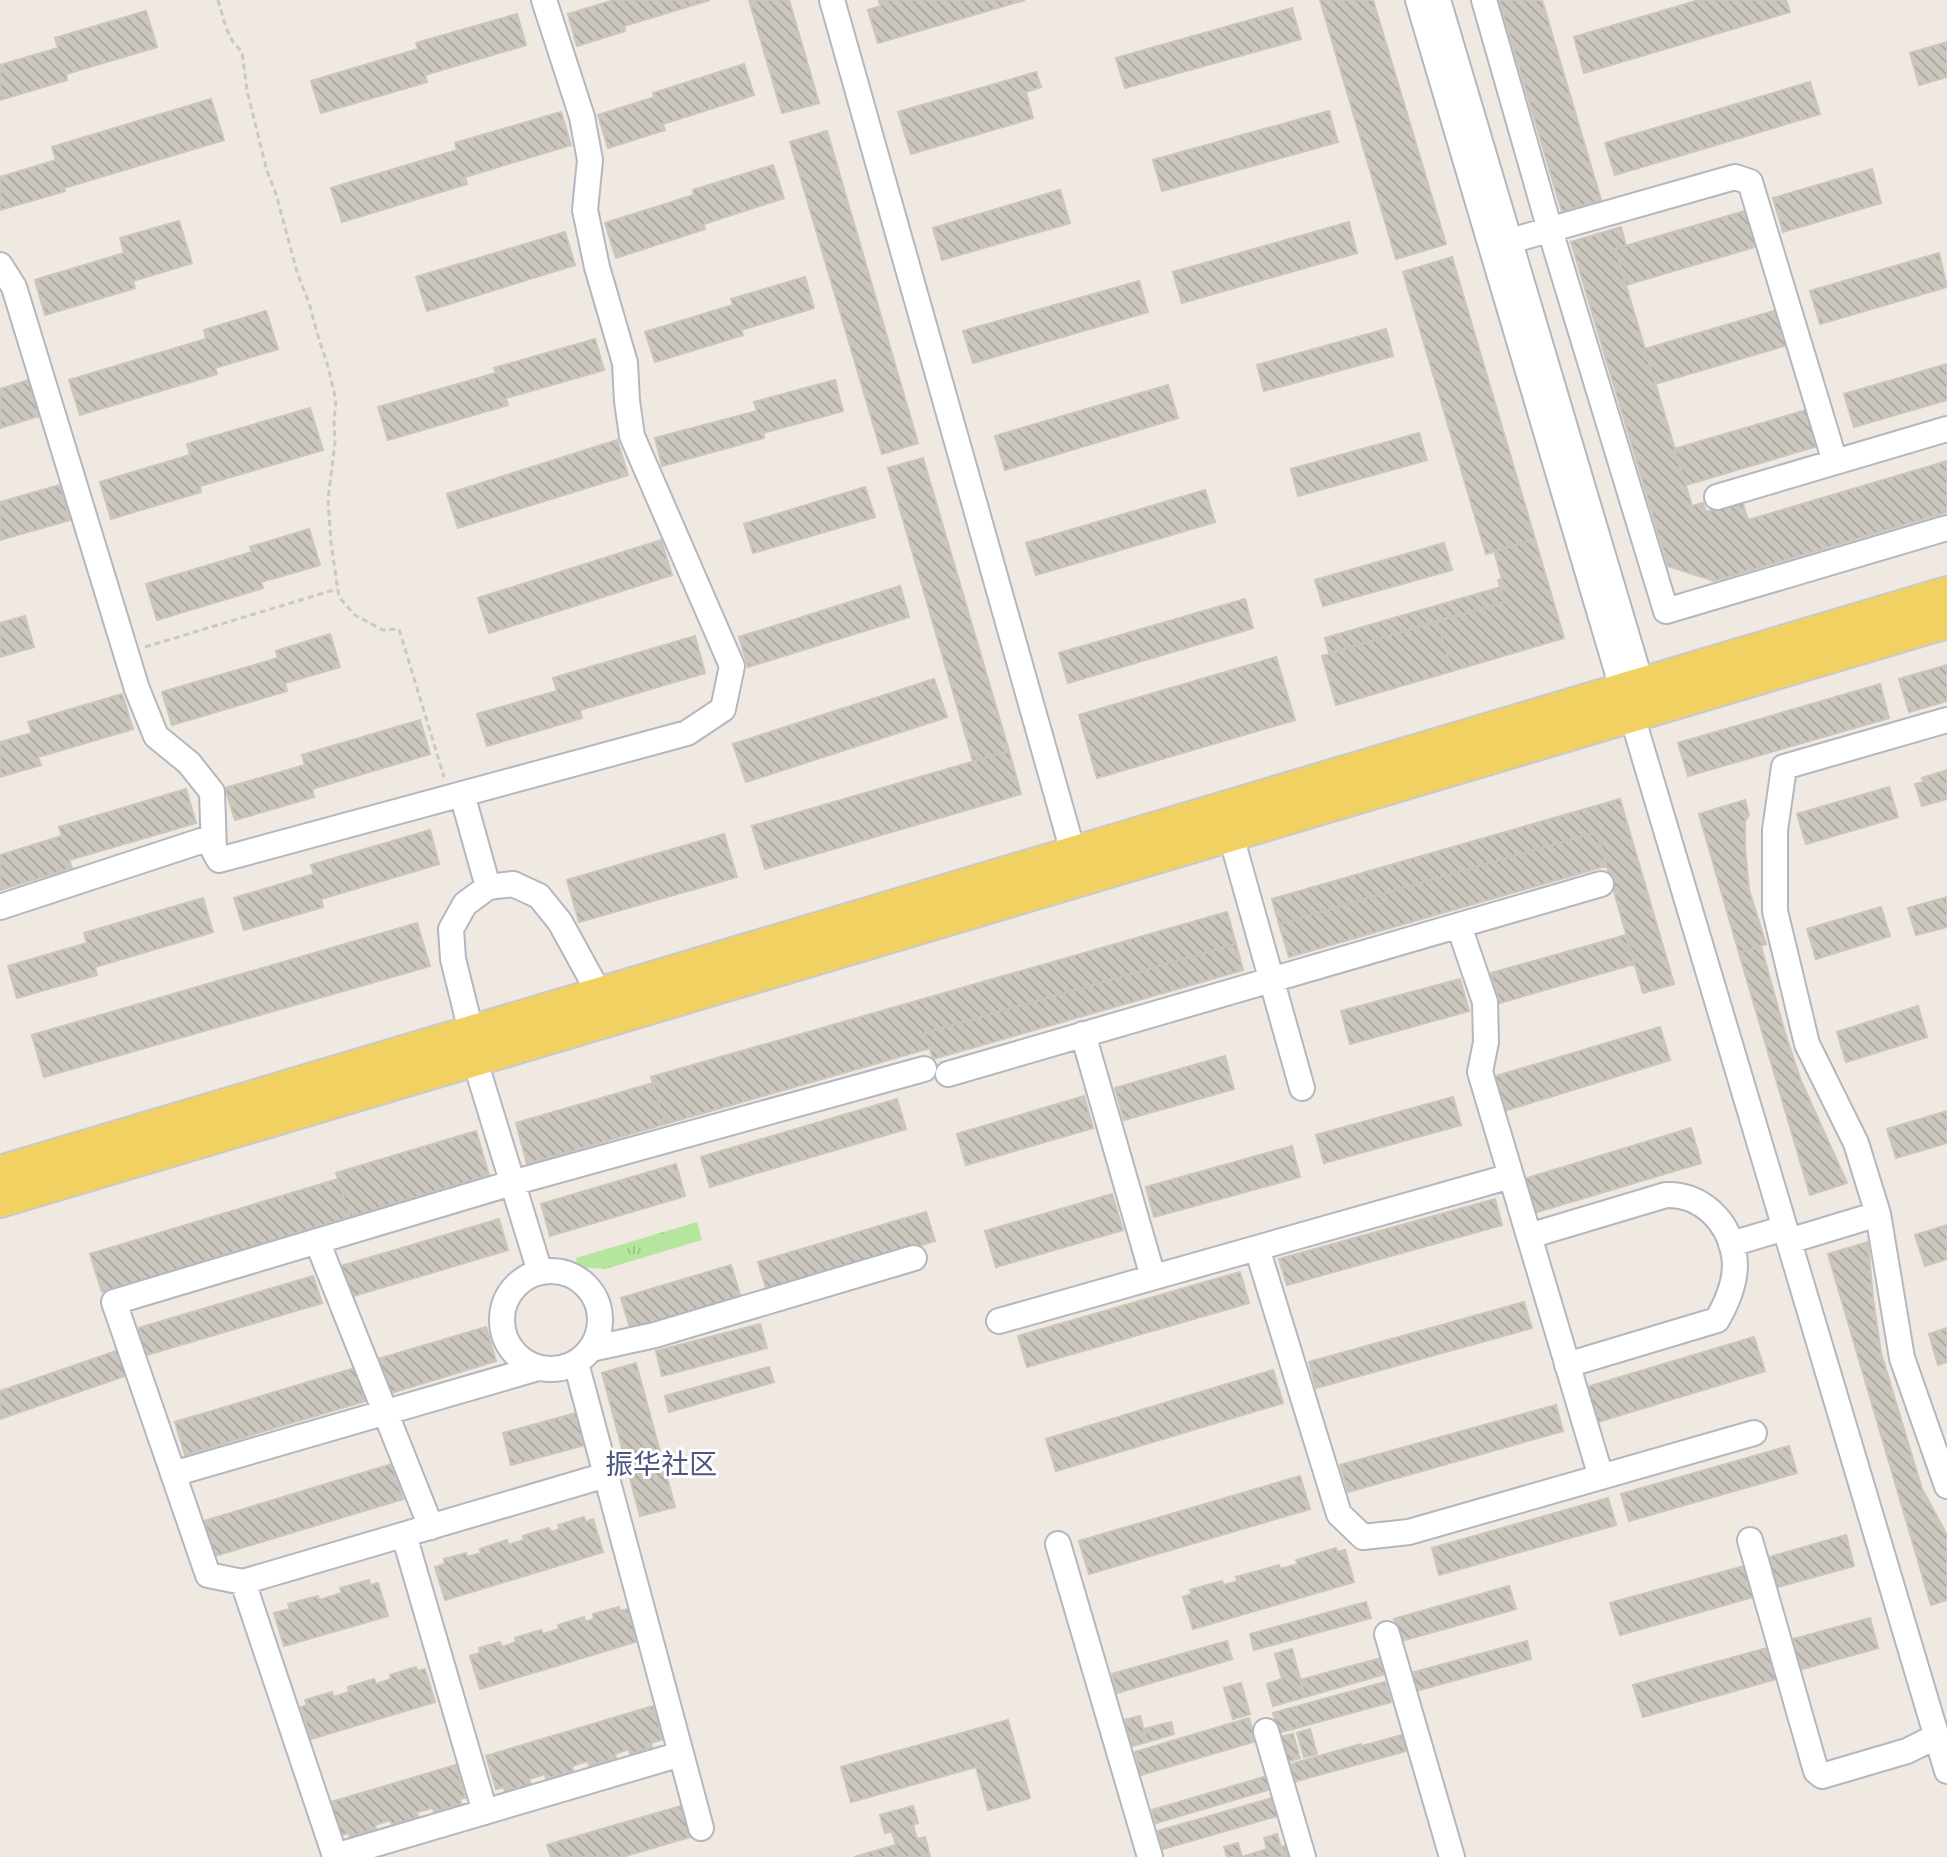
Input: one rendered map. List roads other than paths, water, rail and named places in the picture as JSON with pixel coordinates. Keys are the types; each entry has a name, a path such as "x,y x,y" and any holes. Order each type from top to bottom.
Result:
{"main road":[{"path":"0,1202 473,1046 599,993 1947,592"},
{"path":"0,1171 473,1046 1231,836 1947,623"}],"street":[{"path":"0,265 14,287 137,689 156,736 189,763 212,792 214,851 219,860 687,733 723,709 732,666 632,436 625,363 597,267 585,210 590,160 582,117 544,0"},
{"path":"832,0 1073,852"},
{"path":"1418,0 1631,686"},
{"path":"1438,0 1510,241 1631,686"},
{"path":"1484,0 1550,230 1666,611 1947,528"},
{"path":"1510,241 1735,177 1750,182 1835,462"},
{"path":"1717,497 1947,429"},
{"path":"1632,716 1787,1235 1937,1700 1937,1736 1947,1771"},
{"path":"1947,720 1784,767 1775,830 1775,911 1807,1044 1856,1143 1878,1214 1902,1358 1947,1486"},
{"path":"456,795 488,887"},
{"path":"1231,836 1302,1088"},
{"path":"0,907 213,837"},
{"path":"540,1272 473,1046 453,959 451,929 465,904 488,887 513,884 539,896 560,922 599,993"},
{"path":"606,1475 243,1582 208,1575 114,1302 512,1183 1083,1034 1601,884"},
{"path":"1459,926 1485,1002 1486,1042 1480,1072 1601,1477"},
{"path":"1083,1034 1153,1277"},
{"path":"999,1321 1511,1176"},
{"path":"1529,1236 1666,1195 1680,1195 1700,1202 1717,1218 1735,1257 1728,1303 1717,1320 1567,1365"},
{"path":"1731,1244 1878,1214"},
{"path":"317,1241 431,1527"},
{"path":"1257,1248 1339,1514 1363,1537 1409,1532 1754,1433"},
{"path":"173,1474 538,1368 557,1369 584,1356 914,1258"},
{"path":"538,1368 520,1359 507,1344 502,1325 503,1306 512,1290 526,1277 544,1271 563,1272 580,1279 593,1293 600,1311 600,1331 584,1356 606,1475 701,1828"},
{"path":"404,1535 485,1812"},
{"path":"1750,1540 1816,1771 1822,1776 1907,1751 1937,1736"},
{"path":"1058,1544 1150,1857"},
{"path":"243,1582 335,1856 681,1754"},
{"path":"1387,1634 1452,1857"},
{"path":"1266,1731 1303,1857"}],"district":[{"name":"振华社区","path":"661,1464"}]}
